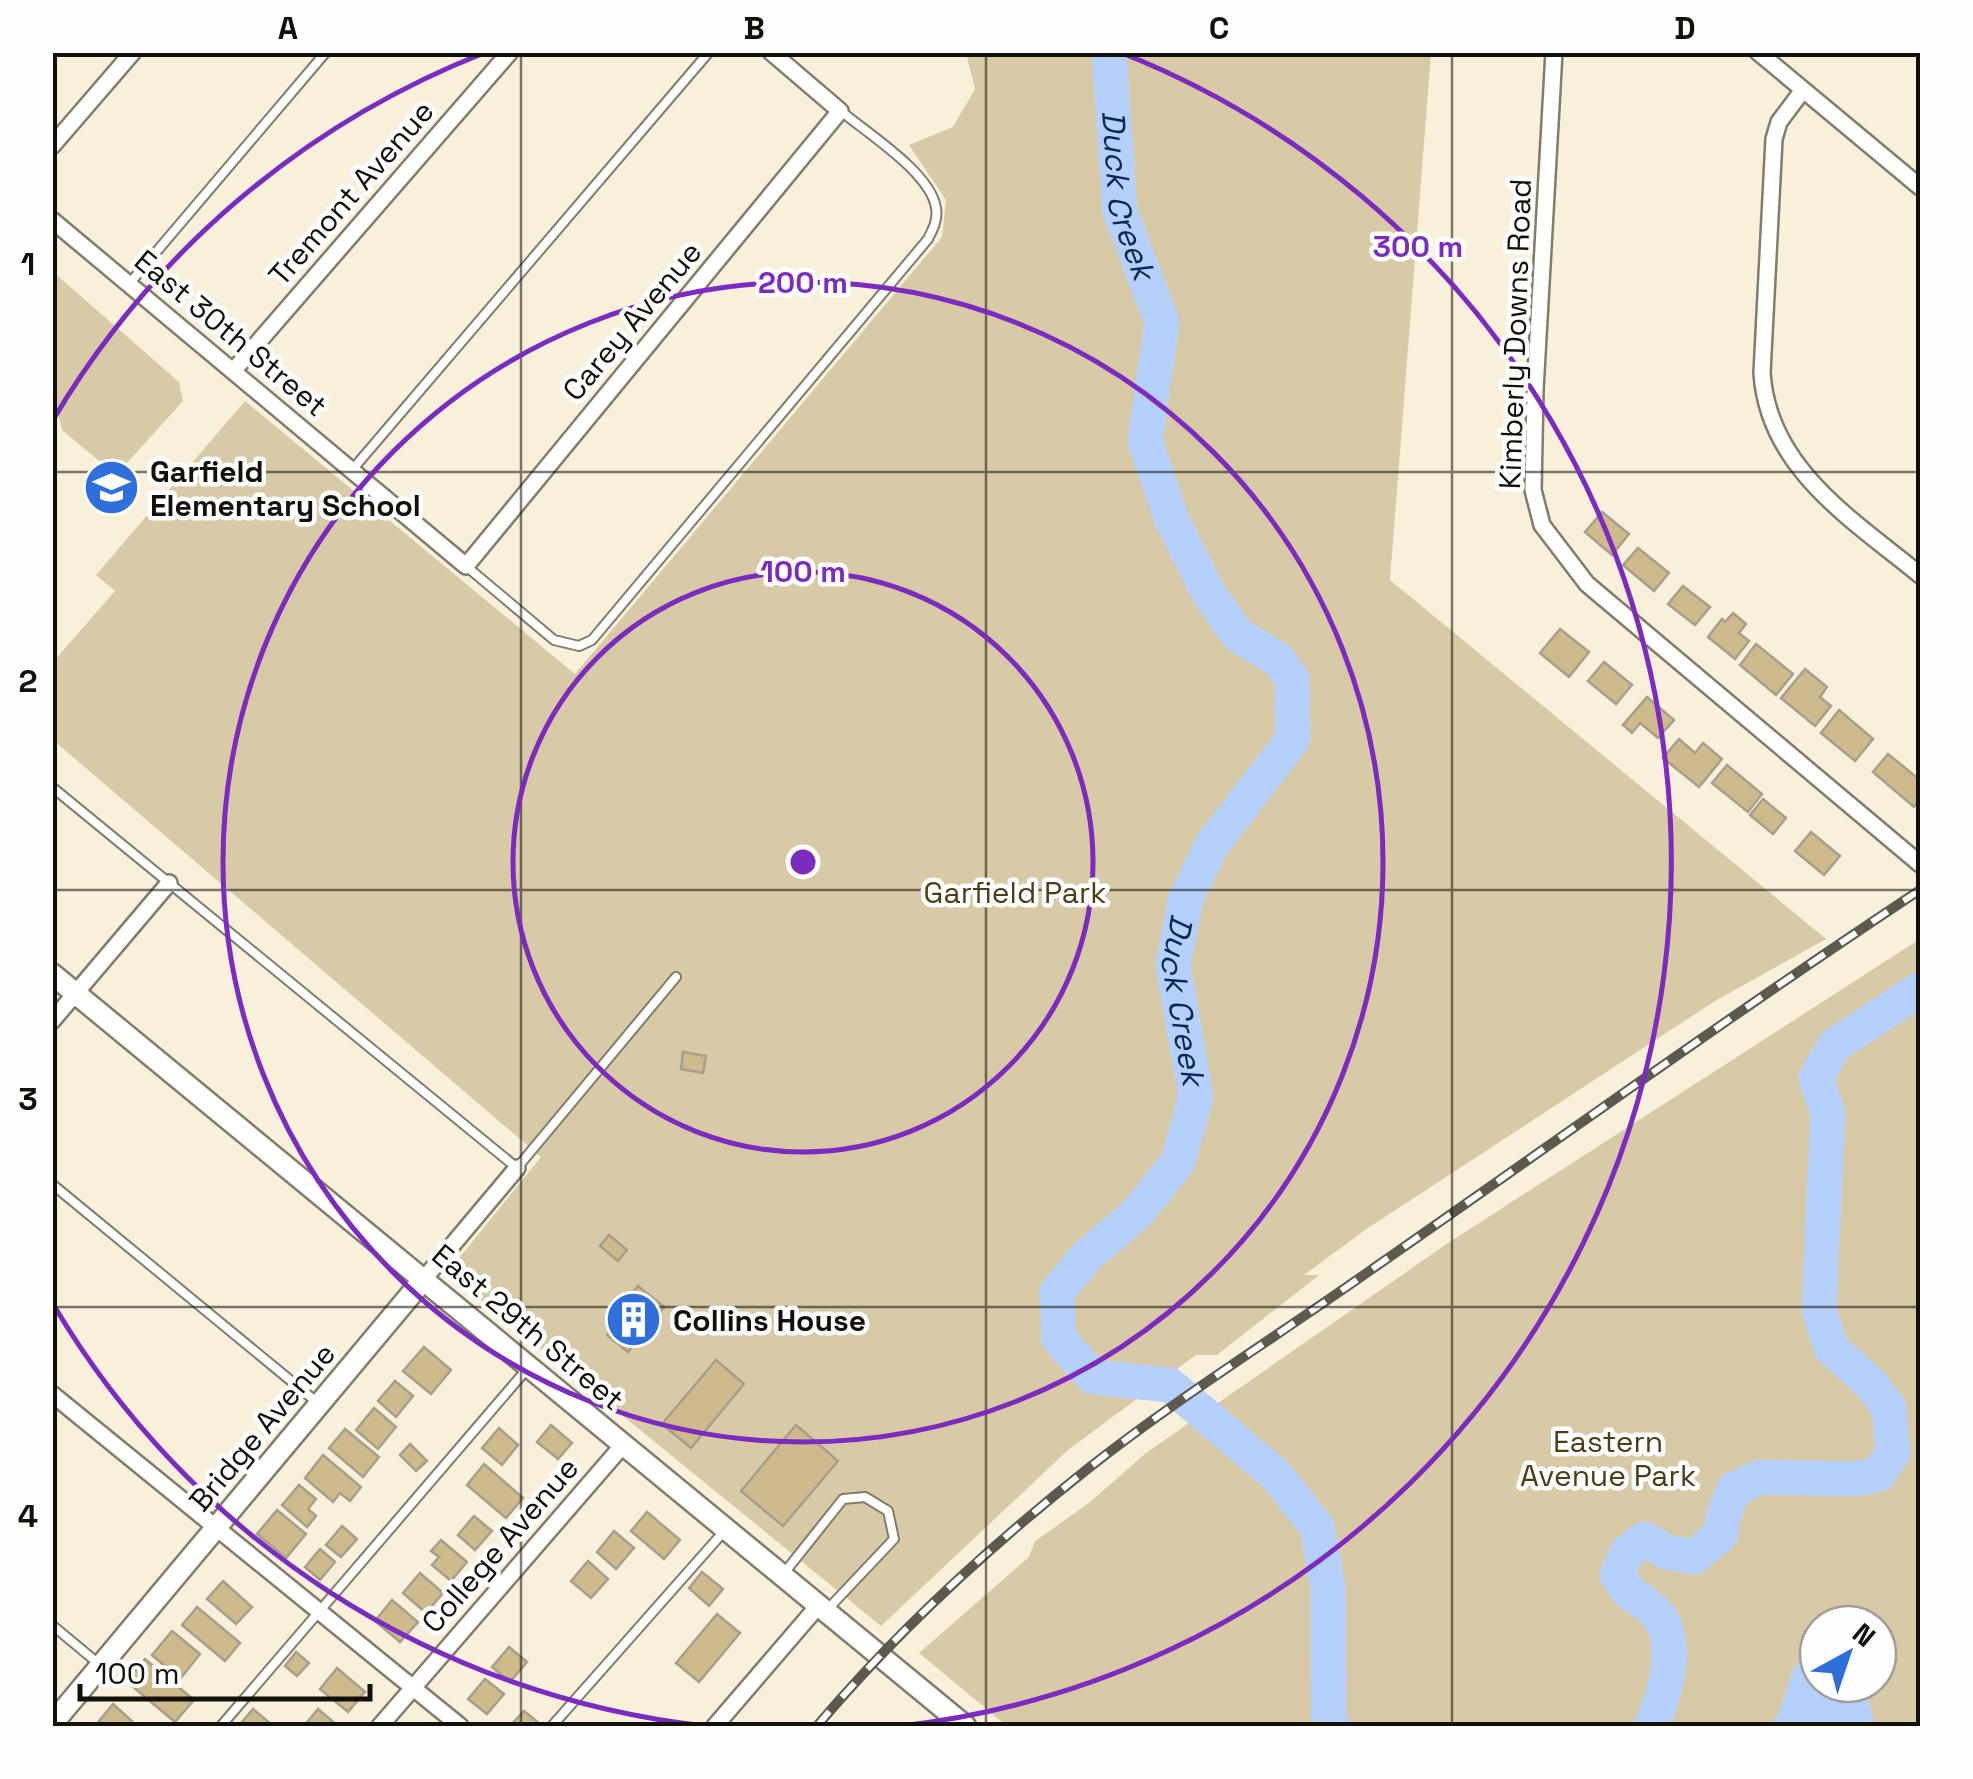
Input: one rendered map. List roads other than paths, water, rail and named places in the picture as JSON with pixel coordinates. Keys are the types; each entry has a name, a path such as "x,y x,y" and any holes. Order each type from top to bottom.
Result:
{"street":[{"path":"52,146 133,52"},
{"name":"Tremont Avenue","path":"234,370 510,52"},
{"path":"771,52 840,111"},
{"name":"Kimberly Downs Road","path":"1554,52 1535,410 1533,490 1542,525 1587,584 1920,864"},
{"path":"1758,52 1920,187"},
{"path":"1803,90 1779,122 1774,139 1764,399 1771,422 1809,483 1920,575"},
{"name":"Carey Avenue","path":"466,566 840,111"},
{"name":"East 30th Street","path":"52,220 466,566"},
{"path":"52,1020 169,883"},
{"name":"East 29th Street","path":"52,974 965,1726"},
{"name":"Bridge Avenue","path":"52,1724 517,1168"},
{"path":"52,1394 460,1726"},
{"name":"College Avenue","path":"380,1726 623,1445"},
{"path":"715,1726 822,1608"}],"lane":[{"path":"130,284 326,52"},
{"path":"352,470 709,52"},
{"path":"466,566 554,640 580,646 592,640 928,240 936,220 931,191 919,176 840,111"},
{"path":"52,787 517,1168 676,977"},
{"path":"52,1184 320,1405"},
{"path":"222,1726 528,1367"},
{"path":"782,1576 842,1499 865,1497 888,1511 894,1538 822,1608"},
{"path":"552,1726 726,1529"},
{"path":"52,1625 102,1666"}],"water":[{"path":"1798,1663 1798,1704 1869,1704 1874,1721 1870,1726 1769,1726 1779,1713"}],"waterway":[{"name":"Duck Creek","path":"1109,52 1120,211 1162,322 1145,441 1172,520 1208,592 1238,635 1278,659 1292,679 1293,739 1212,845 1186,898 1173,965 1196,1097 1178,1162 1137,1213 1087,1256 1057,1292 1059,1339 1093,1377 1170,1385 1276,1475 1317,1527 1328,1586 1329,1719 1333,1726"},
{"path":"1651,1726 1669,1664 1667,1632 1650,1607 1629,1591 1617,1575 1627,1552 1645,1539 1666,1552 1694,1557 1721,1534 1734,1489 1761,1477 1853,1479 1878,1475 1893,1453 1889,1408 1872,1385 1831,1348 1819,1309 1828,1113 1816,1078 1835,1045 1920,989"}],"railway":[{"path":"817,1726 947,1590 1017,1527 1124,1441 1920,890"}],"place":[{"name":"Garfield Elementary School","path":"111,488"},
{"name":"Collins House","path":"634,1320"}],"park label":[{"name":"Garfield Park","path":"1015,892"},
{"name":"Eastern Avenue Park","path":"1608,1458"}]}
